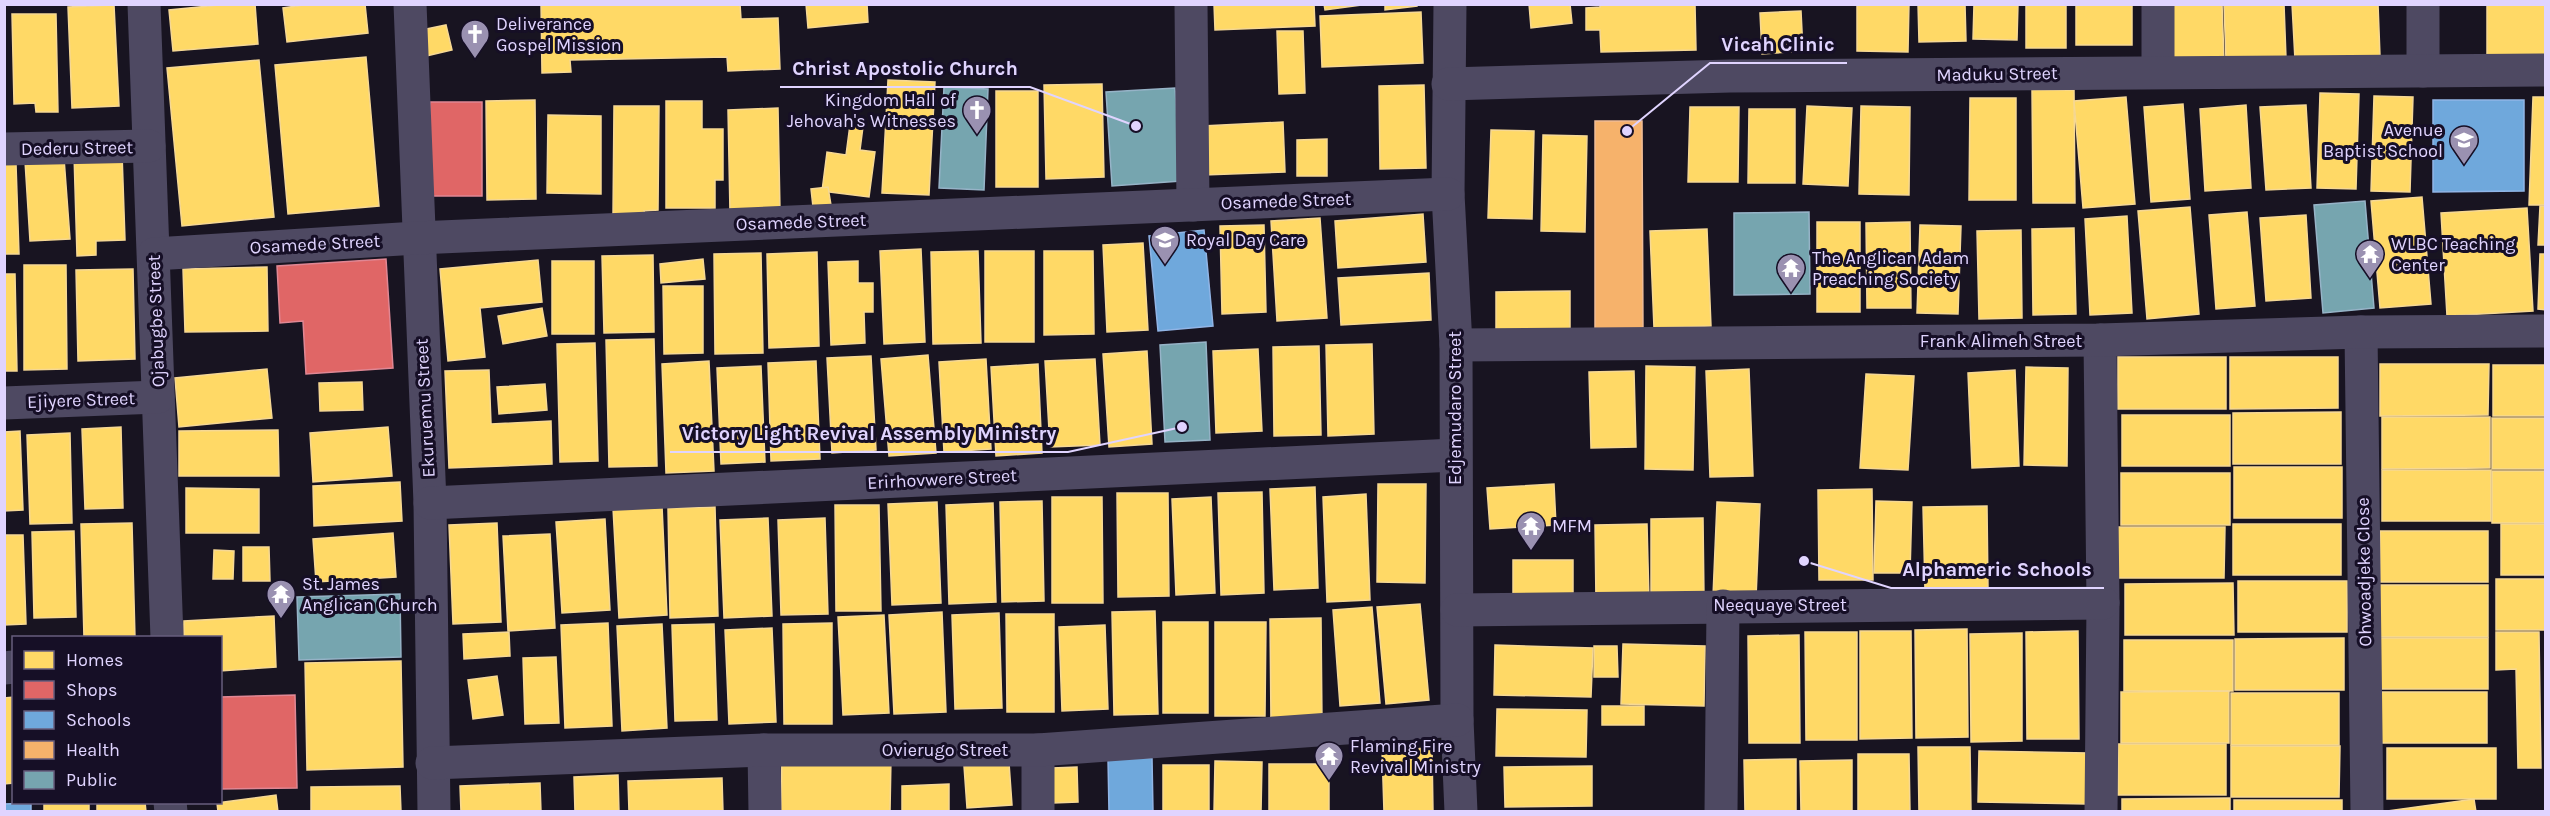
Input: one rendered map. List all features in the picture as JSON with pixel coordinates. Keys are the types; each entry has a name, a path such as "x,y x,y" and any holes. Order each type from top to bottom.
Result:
{"street":[{"name":"Ojabugbe Street","path":"144,4 167,636"},
{"name":"Ekuruemu Street","path":"410,4 417,238 430,503 434,812"},
{"path":"1191,4 1193,205"},
{"name":"Edjemudaro Street","path":"1450,4 1448,194 1456,345 1457,720 1461,812"},
{"path":"2157,4 2158,72"},
{"path":"2423,4 2423,71"},
{"name":"Maduku Street","path":"1448,84 1730,76 2546,70"},
{"name":"Dederu Street","path":"4,149 149,146"},
{"name":"Osamede Street","path":"154,254 417,238 1448,194"},
{"name":"Frank Alimeh Street","path":"1456,345 2100,340 2361,332 2546,331"},
{"name":"Ohwoadjeke Close","path":"2361,332 2367,812"},
{"path":"2100,340 2103,603 2101,812"},
{"name":"Ejiyere Street","path":"4,403 158,397"},
{"name":"Erirhovwere Street","path":"430,503 1455,455"},
{"name":"Neequaye Street","path":"1457,610 2103,603"},
{"path":"1721,812 1723,606"},
{"name":"Ovierugo Street","path":"432,763 764,750 1038,750 1457,720"},
{"path":"764,750 765,812"},
{"path":"1038,750 1038,812"}],"building: Homes":[{"path":"229,4 255,4 258,44 173,51 169,10"},
{"path":"310,4 365,4 368,33 287,42 283,8"},
{"path":"541,4 740,4 741,19 778,18 780,69 728,71 727,57 570,60 571,72 542,73"},
{"path":"806,4 867,4 868,22 808,28"},
{"path":"1214,4 1314,4 1315,26 1215,30"},
{"path":"1324,4 1361,4 1361,5 1325,10"},
{"path":"1385,4 1417,4 1417,6 1385,10"},
{"path":"1529,4 1570,4 1572,23 1531,28"},
{"path":"1600,4 1695,4 1696,50 1601,52 1600,30 1586,30 1586,8 1600,7"},
{"path":"1857,4 1909,4 1908,52 1857,51"},
{"path":"1918,4 1965,4 1966,41 1919,42"},
{"path":"1974,4 2018,4 2017,40 1973,39"},
{"path":"2026,4 2066,4 2066,48 2026,48"},
{"path":"2076,4 2132,4 2132,45 2076,45"},
{"path":"2162,4 2222,4 2224,60 2164,62"},
{"path":"2224,4 2284,4 2286,58 2226,60"},
{"path":"2292,4 2378,4 2380,56 2295,60"},
{"path":"2487,4 2546,4 2546,55 2487,55"},
{"path":"114,5 119,106 72,108 68,7"},
{"path":"1801,11 1803,51 1762,54 1760,13"},
{"path":"1421,12 1423,63 1322,67 1320,16"},
{"path":"12,14 56,14 58,112 36,112 35,103 14,104"},
{"path":"446,25 452,50 426,56 421,30"},
{"path":"1277,31 1303,31 1305,93 1279,94"},
{"path":"366,57 379,206 288,214 275,65"},
{"path":"259,60 274,217 182,226 167,68"},
{"path":"888,80 935,82 929,195 882,193"},
{"path":"1102,84 1104,177 1046,179 1044,85"},
{"path":"1424,85 1426,168 1380,169 1379,86"},
{"path":"2032,90 2074,90 2075,203 2033,203"},
{"path":"996,91 1038,91 1038,187 996,187"},
{"path":"2320,93 2359,94 2356,189 2317,188"},
{"path":"2374,96 2413,97 2410,192 2371,191"},
{"path":"2126,97 2135,204 2083,208 2074,101"},
{"path":"2533,97 2546,97 2546,205 2529,205"},
{"path":"1970,98 2016,98 2016,200 1969,200"},
{"path":"535,100 536,199 487,200 486,101"},
{"path":"666,101 702,101 702,129 723,129 723,180 715,180 715,208 666,208"},
{"path":"2183,104 2190,199 2151,202 2144,107"},
{"path":"2246,105 2251,188 2205,191 2200,109"},
{"path":"2306,105 2311,188 2266,190 2260,107"},
{"path":"614,106 659,106 658,210 644,211 645,215 613,215"},
{"path":"1807,106 1852,108 1848,186 1803,184"},
{"path":"1861,106 1910,107 1909,195 1859,194"},
{"path":"1690,107 1739,107 1738,182 1688,182"},
{"path":"778,108 780,211 730,212 728,110"},
{"path":"1749,109 1795,109 1795,183 1748,183"},
{"path":"548,115 601,116 601,194 547,193"},
{"path":"851,117 864,119 860,150 875,152 869,197 822,191 827,152 846,155"},
{"path":"1283,122 1285,172 1204,175 1202,126"},
{"path":"1491,130 1534,131 1532,219 1488,218"},
{"path":"1543,135 1587,136 1585,232 1541,231"},
{"path":"1327,139 1327,176 1297,176 1297,140"},
{"path":"122,153 125,240 96,241 96,255 77,256 74,154"},
{"path":"64,158 70,239 30,241 25,161"},
{"path":"4,164 16,164 19,254 4,254"},
{"path":"828,187 831,205 813,207 811,189"},
{"path":"2422,197 2431,304 2380,308 2371,201"},
{"path":"2540,206 2546,206 2546,245 2538,245"},
{"path":"2190,207 2199,314 2147,319 2138,211"},
{"path":"2527,208 2533,311 2447,316 2441,213"},
{"path":"2247,212 2255,306 2216,309 2209,215"},
{"path":"1423,214 1426,262 1338,268 1335,221"},
{"path":"2306,215 2311,298 2266,301 2260,218"},
{"path":"2127,216 2132,313 2090,315 2085,219"},
{"path":"1320,218 1327,318 1277,321 1271,221"},
{"path":"1817,222 1860,222 1860,312 1817,312"},
{"path":"1910,222 1911,308 1867,308 1866,223"},
{"path":"1264,225 1266,312 1222,314 1220,226"},
{"path":"1920,225 1961,226 1958,314 1917,313"},
{"path":"2074,228 2076,314 2033,315 2032,229"},
{"path":"1707,229 1711,326 1654,328 1650,231"},
{"path":"2021,230 2022,318 1979,319 1977,231"},
{"path":"1143,243 1148,330 1107,332 1103,245"},
{"path":"921,249 925,342 884,344 880,251"},
{"path":"978,251 981,343 933,344 931,252"},
{"path":"985,251 1034,251 1034,342 985,342"},
{"path":"1044,251 1093,251 1094,334 1044,335"},
{"path":"817,252 819,346 769,348 767,254"},
{"path":"761,253 763,353 715,354 714,254"},
{"path":"2540,254 2546,254 2546,310 2538,309"},
{"path":"653,255 654,332 604,333 602,256"},
{"path":"703,259 705,279 661,283 660,264"},
{"path":"538,260 542,302 480,308 485,357 448,361 440,269"},
{"path":"552,261 594,261 594,334 552,334"},
{"path":"858,261 858,283 873,283 873,312 864,312 865,343 831,345 828,262"},
{"path":"24,265 66,265 67,369 24,370"},
{"path":"267,267 268,331 185,332 183,269"},
{"path":"133,269 135,359 78,361 76,270"},
{"path":"1429,273 1431,320 1341,325 1338,278"},
{"path":"4,274 15,274 17,371 4,371"},
{"path":"663,286 703,286 703,353 664,354"},
{"path":"1570,291 1570,332 1496,332 1496,292"},
{"path":"542,308 547,336 503,344 498,316"},
{"path":"654,339 657,466 609,467 606,340"},
{"path":"595,343 598,461 560,462 557,344"},
{"path":"1372,344 1374,434 1328,436 1326,345"},
{"path":"1319,346 1321,435 1274,436 1273,347"},
{"path":"1258,349 1262,431 1216,433 1213,351"},
{"path":"1147,351 1152,444 1109,447 1103,354"},
{"path":"928,355 936,453 889,456 881,359"},
{"path":"871,356 876,450 832,453 827,358"},
{"path":"2118,357 2226,357 2226,409 2118,409"},
{"path":"2230,357 2338,357 2338,408 2230,409"},
{"path":"986,359 991,449 944,452 939,362"},
{"path":"1095,359 1100,445 1050,447 1045,361"},
{"path":"709,361 714,471 666,473 662,364"},
{"path":"816,361 820,459 771,461 768,363"},
{"path":"1038,364 1042,453 996,456 991,367"},
{"path":"2380,364 2489,364 2488,415 2380,416"},
{"path":"2493,365 2546,365 2546,416 2493,416"},
{"path":"761,366 765,462 721,464 717,368"},
{"path":"1646,366 1695,367 1693,470 1645,469"},
{"path":"2026,367 2068,368 2067,466 2024,465"},
{"path":"267,369 272,418 179,427 175,378"},
{"path":"1749,369 1753,476 1710,477 1706,371"},
{"path":"489,370 491,424 551,421 552,464 449,468 445,371"},
{"path":"2015,370 2019,466 1972,468 1968,373"},
{"path":"1634,371 1636,447 1591,448 1589,372"},
{"path":"1866,374 1914,376 1908,470 1860,468"},
{"path":"362,382 363,410 320,411 319,383"},
{"path":"545,384 547,410 499,414 497,387"},
{"path":"2341,412 2341,464 2233,464 2233,413"},
{"path":"2122,415 2230,415 2230,466 2122,466"},
{"path":"2382,417 2490,417 2490,468 2382,469"},
{"path":"2492,418 2546,418 2546,469 2492,469"},
{"path":"121,427 123,508 85,509 82,429"},
{"path":"388,427 392,476 313,482 310,433"},
{"path":"278,430 279,476 179,476 179,431"},
{"path":"20,431 23,510 4,511 4,432"},
{"path":"70,433 72,523 30,524 27,435"},
{"path":"2234,467 2342,467 2342,518 2234,518"},
{"path":"2382,470 2491,470 2491,521 2382,521"},
{"path":"2492,471 2546,471 2546,523 2492,523"},
{"path":"2121,473 2230,473 2230,525 2121,525"},
{"path":"400,482 402,521 314,526 313,486"},
{"path":"1378,484 1426,484 1425,583 1377,582"},
{"path":"1554,484 1556,525 1490,529 1487,488"},
{"path":"1315,487 1318,588 1274,590 1270,489"},
{"path":"186,488 259,489 259,533 186,533"},
{"path":"1872,489 1873,580 1819,580 1818,490"},
{"path":"1262,492 1264,593 1221,595 1218,493"},
{"path":"1117,493 1168,493 1169,596 1118,597"},
{"path":"1366,494 1370,600 1327,602 1323,497"},
{"path":"1052,497 1102,497 1103,603 1052,603"},
{"path":"1211,497 1215,593 1176,595 1172,499"},
{"path":"1042,501 1044,601 1002,602 1000,502"},
{"path":"1876,501 1912,502 1910,573 1874,573"},
{"path":"937,502 941,603 892,605 888,504"},
{"path":"1717,502 1760,504 1756,598 1713,596"},
{"path":"993,503 996,602 949,604 946,505"},
{"path":"835,505 879,505 881,611 836,611"},
{"path":"662,506 667,615 619,618 613,508"},
{"path":"1987,506 1988,589 1925,590 1923,507"},
{"path":"715,507 718,616 670,618 668,508"},
{"path":"768,518 772,616 724,618 720,520"},
{"path":"825,518 828,614 781,615 778,520"},
{"path":"1703,518 1704,597 1651,598 1651,519"},
{"path":"605,519 610,610 562,613 556,522"},
{"path":"132,523 135,636 84,636 81,524"},
{"path":"497,523 501,622 453,624 449,525"},
{"path":"1647,524 1649,601 1596,602 1595,525"},
{"path":"2233,524 2341,524 2341,575 2233,575"},
{"path":"2501,524 2546,524 2546,575 2501,575"},
{"path":"2116,527 2225,527 2224,578 2116,578"},
{"path":"74,531 76,617 34,618 32,532"},
{"path":"2380,531 2488,531 2488,582 2380,582"},
{"path":"393,533 396,577 316,582 313,539"},
{"path":"550,534 555,628 508,631 503,536"},
{"path":"4,535 23,535 26,624 4,625"},
{"path":"243,547 269,547 270,581 243,581"},
{"path":"214,550 234,551 233,579 213,579"},
{"path":"1513,560 1573,560 1573,603 1513,604"},
{"path":"2496,579 2546,579 2546,630 2496,630"},
{"path":"2238,581 2347,581 2347,632 2238,632"},
{"path":"2233,583 2234,635 2125,635 2125,584"},
{"path":"2380,585 2488,585 2488,637 2380,637"},
{"path":"1420,604 1429,700 1386,704 1377,607"},
{"path":"1372,607 1380,703 1340,706 1333,610"},
{"path":"1155,611 1158,714 1114,715 1112,612"},
{"path":"942,612 946,712 894,714 889,615"},
{"path":"999,613 1002,708 955,709 952,615"},
{"path":"1006,614 1054,614 1054,712 1007,712"},
{"path":"884,615 889,713 843,715 838,617"},
{"path":"274,616 276,667 222,671 222,636 184,636 184,621"},
{"path":"1321,618 1322,722 1271,723 1270,619"},
{"path":"1163,622 1208,622 1208,713 1163,713"},
{"path":"1215,622 1266,622 1265,716 1215,716"},
{"path":"608,623 612,726 565,728 561,625"},
{"path":"832,623 832,724 784,724 783,624"},
{"path":"662,624 667,728 622,731 617,626"},
{"path":"714,624 717,720 675,721 672,625"},
{"path":"1105,625 1108,709 1062,711 1059,627"},
{"path":"772,628 776,722 729,724 725,630"},
{"path":"1967,629 1968,737 1916,738 1915,630"},
{"path":"1860,631 1911,631 1912,738 1860,739"},
{"path":"2078,631 2079,739 2027,739 2026,632"},
{"path":"509,632 510,656 464,659 463,634"},
{"path":"1805,632 1857,632 1857,740 1806,740"},
{"path":"2496,632 2539,632 2541,768 2518,768 2516,669 2496,670"},
{"path":"2022,633 2022,741 1971,742 1970,634"},
{"path":"1799,635 1800,743 1749,743 1748,636"},
{"path":"2344,638 2344,690 2235,690 2235,639"},
{"path":"2379,638 2488,638 2488,689 2379,689"},
{"path":"2124,640 2233,640 2233,691 2124,691"},
{"path":"1623,644 1705,646 1704,706 1621,704"},
{"path":"1495,645 1593,648 1591,697 1494,695"},
{"path":"1594,646 1617,646 1618,677 1594,677"},
{"path":"556,657 559,723 525,724 523,658"},
{"path":"401,661 403,767 307,770 305,663"},
{"path":"497,676 503,715 473,719 468,680"},
{"path":"2229,691 2229,743 2121,743 2121,692"},
{"path":"2379,692 2487,692 2487,743 2379,743"},
{"path":"2231,693 2339,693 2339,745 2231,745"},
{"path":"12,697 12,783 4,784 4,698"},
{"path":"1602,706 1644,706 1644,725 1602,725"},
{"path":"1497,709 1587,710 1586,757 1496,756"},
{"path":"2118,744 2226,744 2226,795 2118,795"},
{"path":"2231,746 2340,746 2339,797 2231,797"},
{"path":"1918,747 1970,747 1971,812 1919,812"},
{"path":"1432,748 1433,812 1384,812 1382,750"},
{"path":"2387,748 2496,748 2496,799 2387,799"},
{"path":"1979,751 2088,753 2086,804 1978,802"},
{"path":"1858,754 1909,754 1910,812 1858,812"},
{"path":"782,756 891,758 890,812 781,812"},
{"path":"1796,759 1796,812 1745,812 1744,760"},
{"path":"1852,760 1852,812 1801,812 1800,761"},
{"path":"1215,761 1262,762 1261,812 1214,812"},
{"path":"1009,763 1012,805 967,808 964,766"},
{"path":"1269,764 1329,764 1329,812 1269,812"},
{"path":"1163,765 1209,765 1209,812 1163,812"},
{"path":"1592,766 1592,806 1505,807 1504,767"},
{"path":"1077,767 1078,802 1053,803 1052,768"},
{"path":"618,775 619,812 575,812 574,777"},
{"path":"722,778 723,812 629,812 628,781"},
{"path":"540,783 541,812 461,812 460,786"},
{"path":"949,784 949,811 902,812 902,786"},
{"path":"400,786 401,812 311,812 311,787"},
{"path":"276,795 278,812 218,812 217,804"},
{"path":"2230,798 2230,812 2122,812 2122,799"},
{"path":"2474,799 2476,812 2380,812"},
{"path":"2234,800 2342,800 2342,812 2234,812"},
{"path":"44,804 89,804 89,812 44,812"},
{"path":"97,804 145,804 146,812 97,812"}],"building: Shops":[{"path":"430,102 482,102 482,196 431,196"},
{"path":"386,259 393,368 306,374 303,321 280,323 277,266"},
{"path":"295,695 297,788 222,789 222,697"}],"building: Schools":[{"path":"2433,100 2524,100 2524,191 2433,192"},
{"path":"1204,230 1213,326 1158,331 1149,236"},
{"path":"1152,758 1153,812 1109,812 1108,759"},
{"path":"4,804 31,804 31,812 4,812"}],"building: Health":[{"path":"1595,121 1642,121 1643,332 1595,332"}],"building: Public":[{"path":"944,87 988,89 984,190 939,188"},
{"path":"1175,88 1181,181 1112,186 1106,92"},
{"path":"2365,201 2374,308 2323,313 2314,205"},
{"path":"1809,212 1810,294 1734,295 1734,213"},
{"path":"1206,342 1210,440 1165,442 1160,345"},
{"path":"400,594 401,657 299,660 297,597"}],"place":[{"name":"Deliverance Gospel Mission","path":"475,60"},
{"name":"Christ Apostolic Church","path":"1136,126"},
{"name":"Vicah Clinic","path":"1627,131"},
{"name":"Kingdom Hall of Jehovah's Witnesses","path":"977,136"},
{"name":"Avenue Baptist School","path":"2464,166"},
{"name":"Royal Day Care","path":"1165,266"},
{"name":"WLBC Teaching Center","path":"2370,280"},
{"name":"The Anglican Adam Preaching Society","path":"1791,294"},
{"name":"Victory Light Revival Assembly Ministry","path":"1182,427"},
{"name":"MFM","path":"1531,552"},
{"name":"Alphameric Schools","path":"1804,561"},
{"name":"St. James Anglican Church","path":"281,620"},
{"name":"Flaming Fire Revival Ministry","path":"1329,782"}]}
